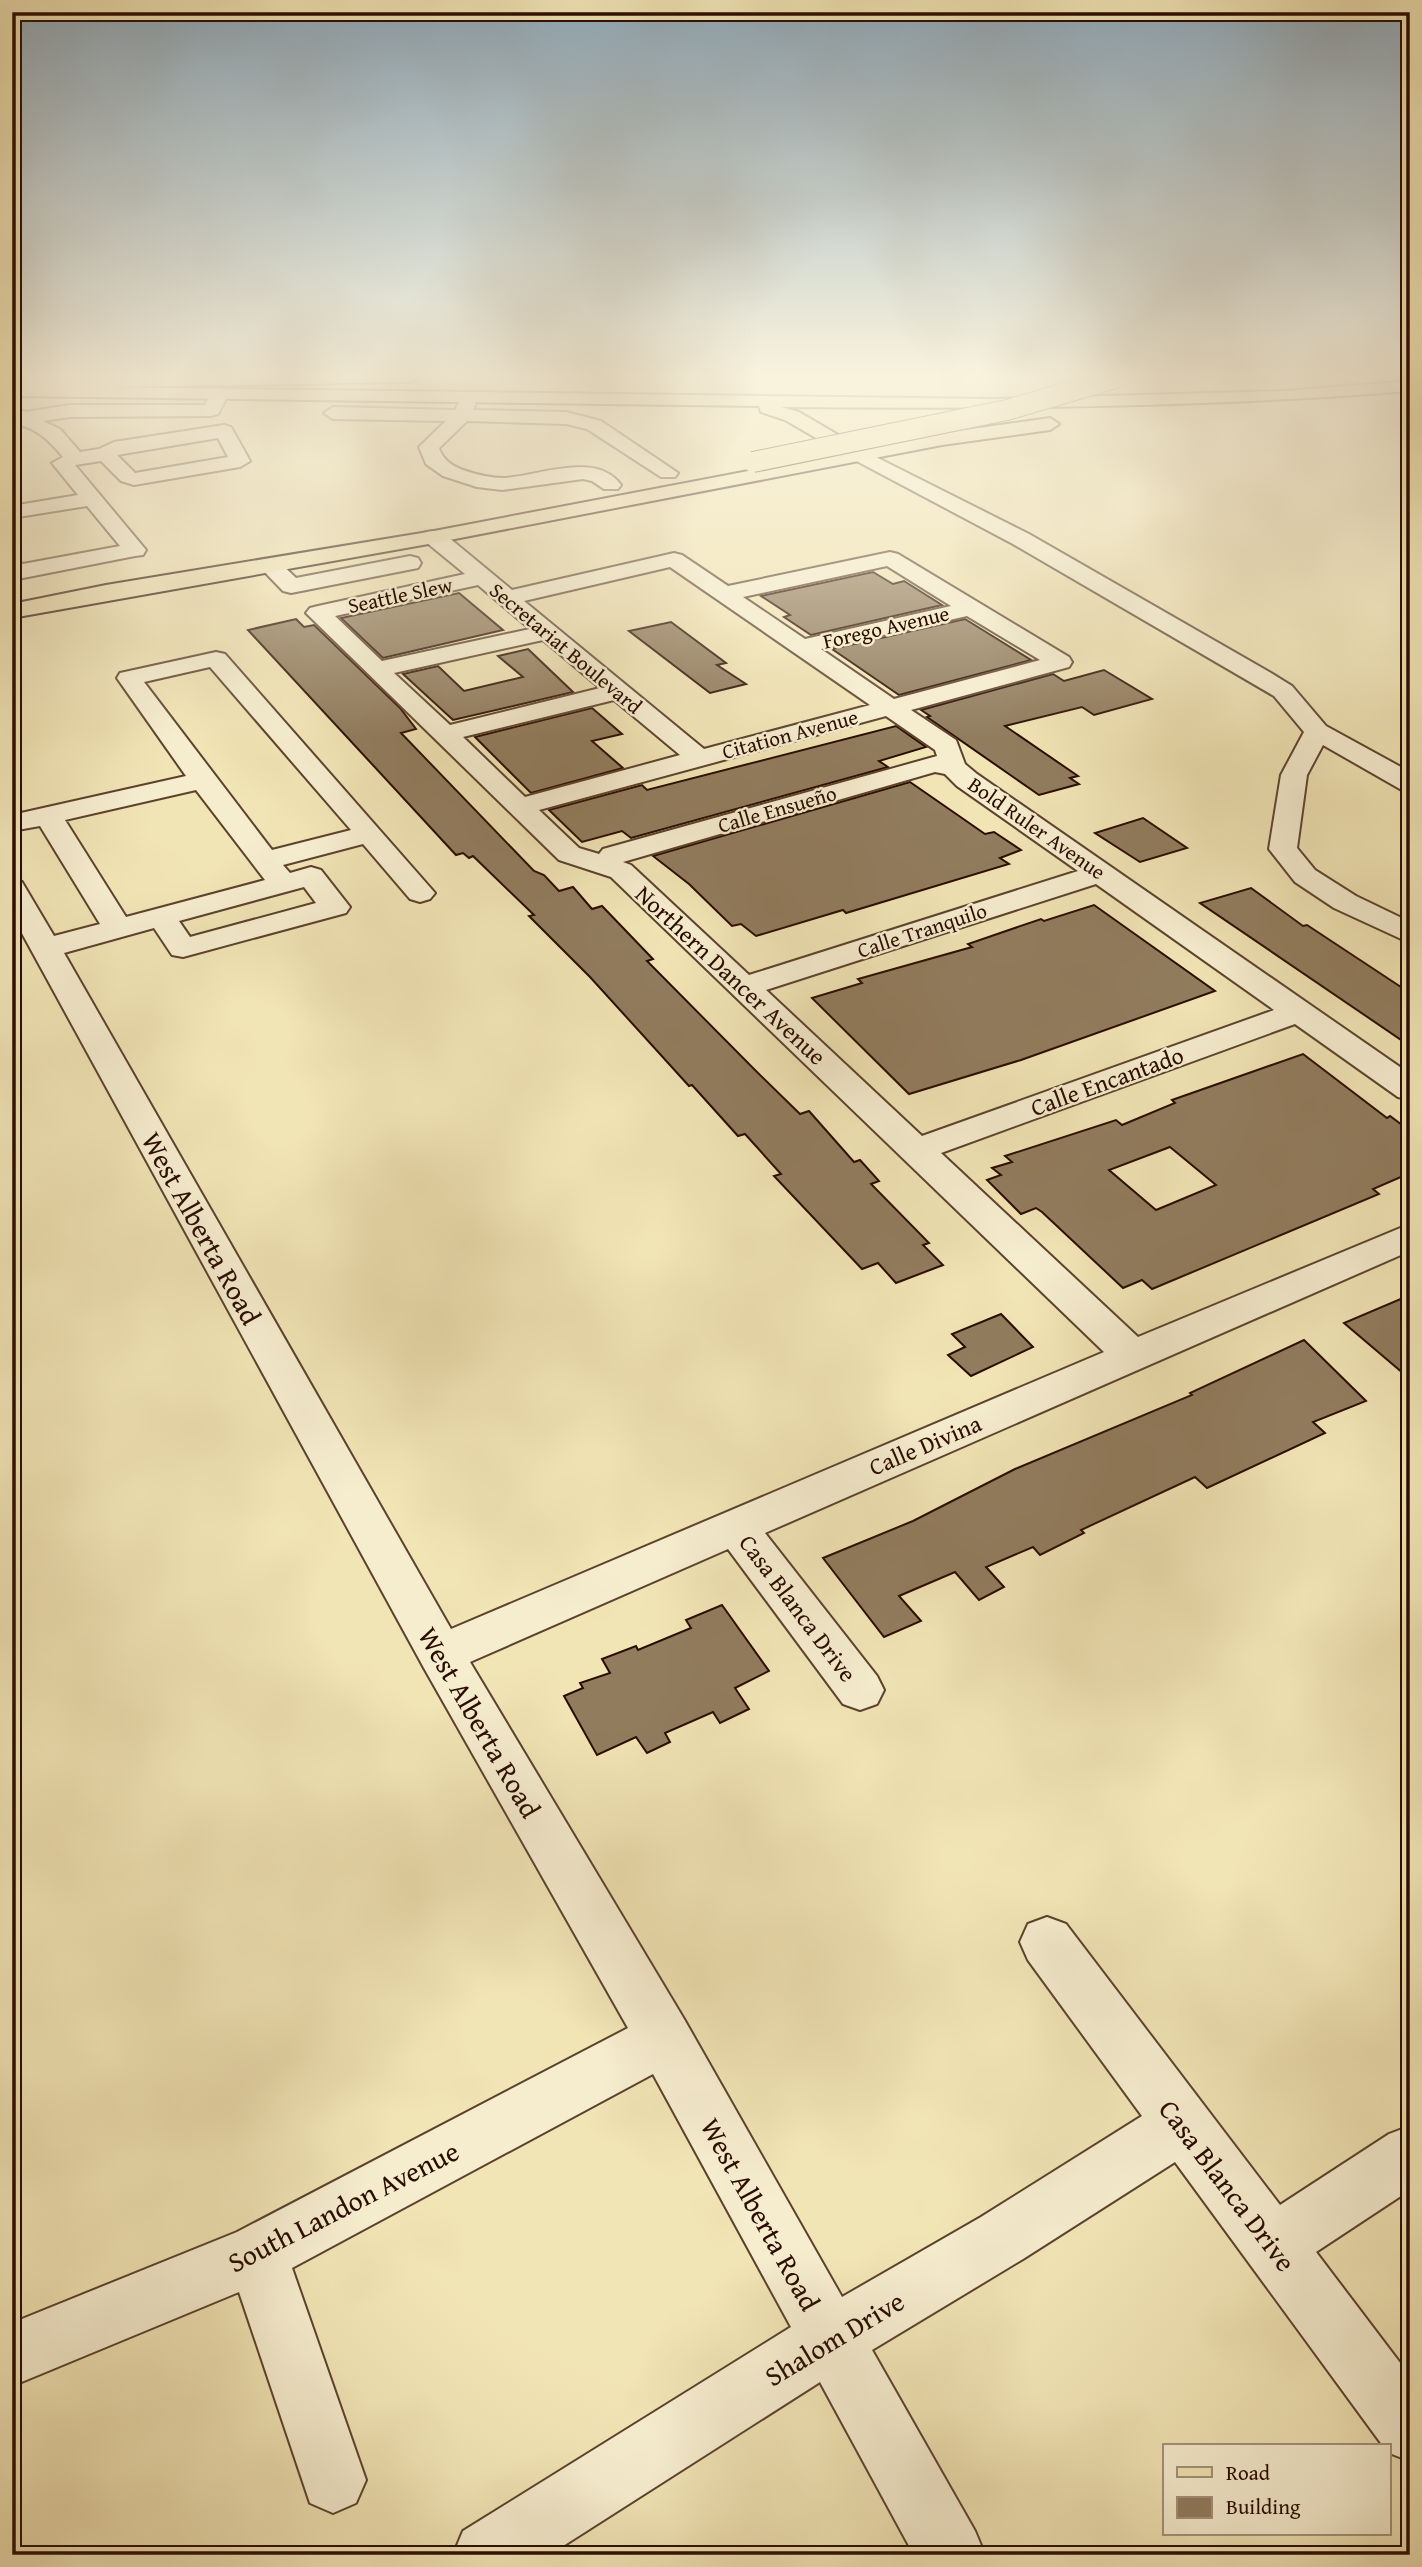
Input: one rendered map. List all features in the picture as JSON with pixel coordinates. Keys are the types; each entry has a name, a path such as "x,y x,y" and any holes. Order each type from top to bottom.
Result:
{"main road":[{"path":"178,577 314,544 552,497"},
{"path":"80,598 579,497"},
{"path":"12,611 434,537 639,497"}],"street":[{"path":"940,497 1021,539 1262,678 1283,691 1317,731 1410,783"},
{"path":"12,512 93,499 135,550 14,570"},
{"name":"Secretariat Boulevard","path":"434,537 699,758"},
{"path":"723,594 890,559 971,608"},
{"name":"Bold Ruler Avenue","path":"507,598 674,560 947,746 953,767 1410,1090"},
{"path":"267,591 410,563"},
{"path":"269,565 291,586"},
{"path":"14,570 43,605"},
{"name":"Seattle Slew","path":"318,613 482,577"},
{"name":"Forego Avenue","path":"801,647 971,608"},
{"name":"Citation Avenue","path":"521,806 1060,662 971,608"},
{"name":"Northern Dancer Avenue","path":"318,613 569,854 607,864 621,871 1133,1356"},
{"path":"377,669 547,632"},
{"path":"161,917 183,948 335,907 311,876 274,872 129,678 216,659 420,893"},
{"path":"445,733 618,691"},
{"path":"1317,731 1294,775 1283,849 1305,876 1345,902 1410,934"},
{"name":"Calle Ensueño","path":"607,864 613,855 934,765 953,767"},
{"path":"12,823 203,780"},
{"path":"48,816 118,929"},
{"path":"46,948 161,917 369,834"},
{"name":"Calle Tranquilo","path":"744,987 1100,873"},
{"name":"West Alberta Road","path":"12,888 441,1654 664,2038 951,2555"},
{"name":"Calle Encantado","path":"916,1150 1298,1012"},
{"name":"Calle Divina","path":"441,1654 1410,1236"},
{"name":"Casa Blanca Drive","path":"736,1527 860,1690"},
{"name":"Casa Blanca Drive","path":"1047,1942 1410,2429"},
{"name":"South Landon Avenue","path":"12,2355 257,2254 664,2038"},
{"name":"Shalom Drive","path":"487,2555 830,2339 1002,2238 1182,2124"},
{"path":"1273,2245 1410,2155"},
{"path":"257,2254 332,2480"}],"building":[{"path":"873,572 893,584 904,581 942,605 811,635 784,617 790,615 761,596"},
{"path":"459,593 503,630 383,658 341,618"},
{"path":"296,619 304,627 314,625 400,708 416,729 401,733 534,871 544,875 559,891 573,887 592,909 602,906 653,959 647,961 755,1070 800,1114 809,1111 854,1162 860,1160 879,1181 871,1184 929,1243 923,1245 943,1265 896,1283 878,1263 862,1269 774,1176 781,1174 745,1134 738,1136 692,1085 689,1086 590,977 529,916 534,915 473,856 469,858 463,853 456,855 248,630"},
{"path":"965,619 1031,660 899,695 832,649"},
{"path":"671,622 726,663 717,665 746,684 710,693 629,631"},
{"path":"528,649 573,692 453,720 403,674 438,666 464,691 523,677 498,656"},
{"path":"1104,670 1152,699 1094,715 1082,707 1005,726 1078,776 1070,778 1079,784 1039,795 927,717 930,716 921,710 1053,674 1064,681"},
{"path":"592,708 622,734 592,741 623,768 531,793 475,737"},
{"path":"896,726 926,747 879,761 888,767 631,838 622,831 582,842 549,810 642,785 647,790"},
{"path":"910,782 985,834 994,832 1021,850 1000,858 1009,864 846,913 843,910 756,936 741,924 732,926 689,884 653,856"},
{"path":"1143,818 1187,848 1140,862 1095,833"},
{"path":"1251,888 1303,926 1307,925 1410,993 1410,1046 1200,903"},
{"path":"1094,905 1215,991 1021,1060 909,1094 812,998 862,983 858,979 972,947 968,944 1041,919 1044,921"},
{"path":"1303,1054 1387,1118 1390,1116 1410,1131 1410,1173 1373,1189 1379,1194 1152,1289 1142,1280 1123,1288 1042,1212 1036,1208 1021,1214 987,1180 1001,1175 992,1168 1012,1162 1005,1156 1116,1120 1122,1125 1175,1103 1172,1100","holes":["1170,1147 1216,1185 1156,1210 1109,1170"]},
{"path":"1410,1295 1410,1379 1344,1323"},
{"path":"1001,1314 1033,1347 971,1376 948,1355 965,1347 952,1334"},
{"path":"1304,1340 1366,1401 1313,1422 1325,1433 1207,1488 1195,1477 1081,1530 1084,1533 1040,1555 1033,1547 986,1567 1004,1587 979,1600 955,1572 899,1596 921,1621 884,1637 823,1558 913,1521 1015,1469 1192,1395 1190,1393"},
{"path":"722,1605 769,1671 735,1688 749,1709 720,1723 713,1712 665,1733 670,1742 647,1753 636,1737 597,1755 564,1696 583,1688 580,1683 610,1673 602,1659 636,1646 638,1650 691,1628 686,1620"}]}
